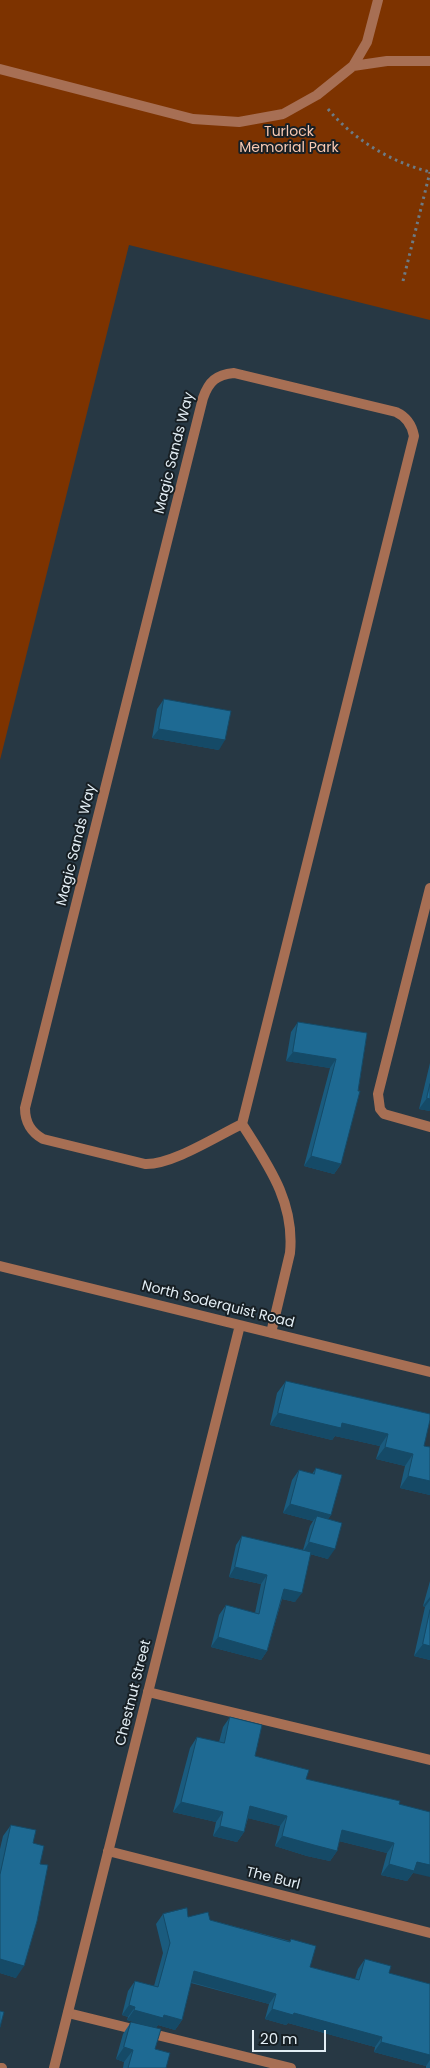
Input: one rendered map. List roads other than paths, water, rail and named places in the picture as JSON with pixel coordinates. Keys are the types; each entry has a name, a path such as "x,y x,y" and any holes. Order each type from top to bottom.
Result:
{"street":[{"path":"0,70 193,119 239,122 283,114 317,95 353,66 367,42 378,0"},
{"path":"353,66 387,61 430,61"},
{"name":"Magic Sands Way","path":"234,373 396,412 411,424 414,436 242,1124 173,1158 155,1164 145,1164 43,1139 33,1132 25,1116 203,398 211,381 218,376 234,373"},
{"path":"430,888 378,1094 380,1109 384,1114 430,1127"},
{"path":"242,1124 279,1186 285,1200 290,1222 291,1242 289,1258 271,1333"},
{"name":"North Soderquist Road","path":"0,1266 430,1372"},
{"name":"Chestnut Street","path":"54,2068 240,1325"},
{"path":"148,1692 430,1760"},
{"name":"The Burl","path":"108,1851 430,1933"},
{"path":"68,2013 291,2068"}],"park label":[{"name":"Turlock Memorial Park","path":"289,140"}]}
